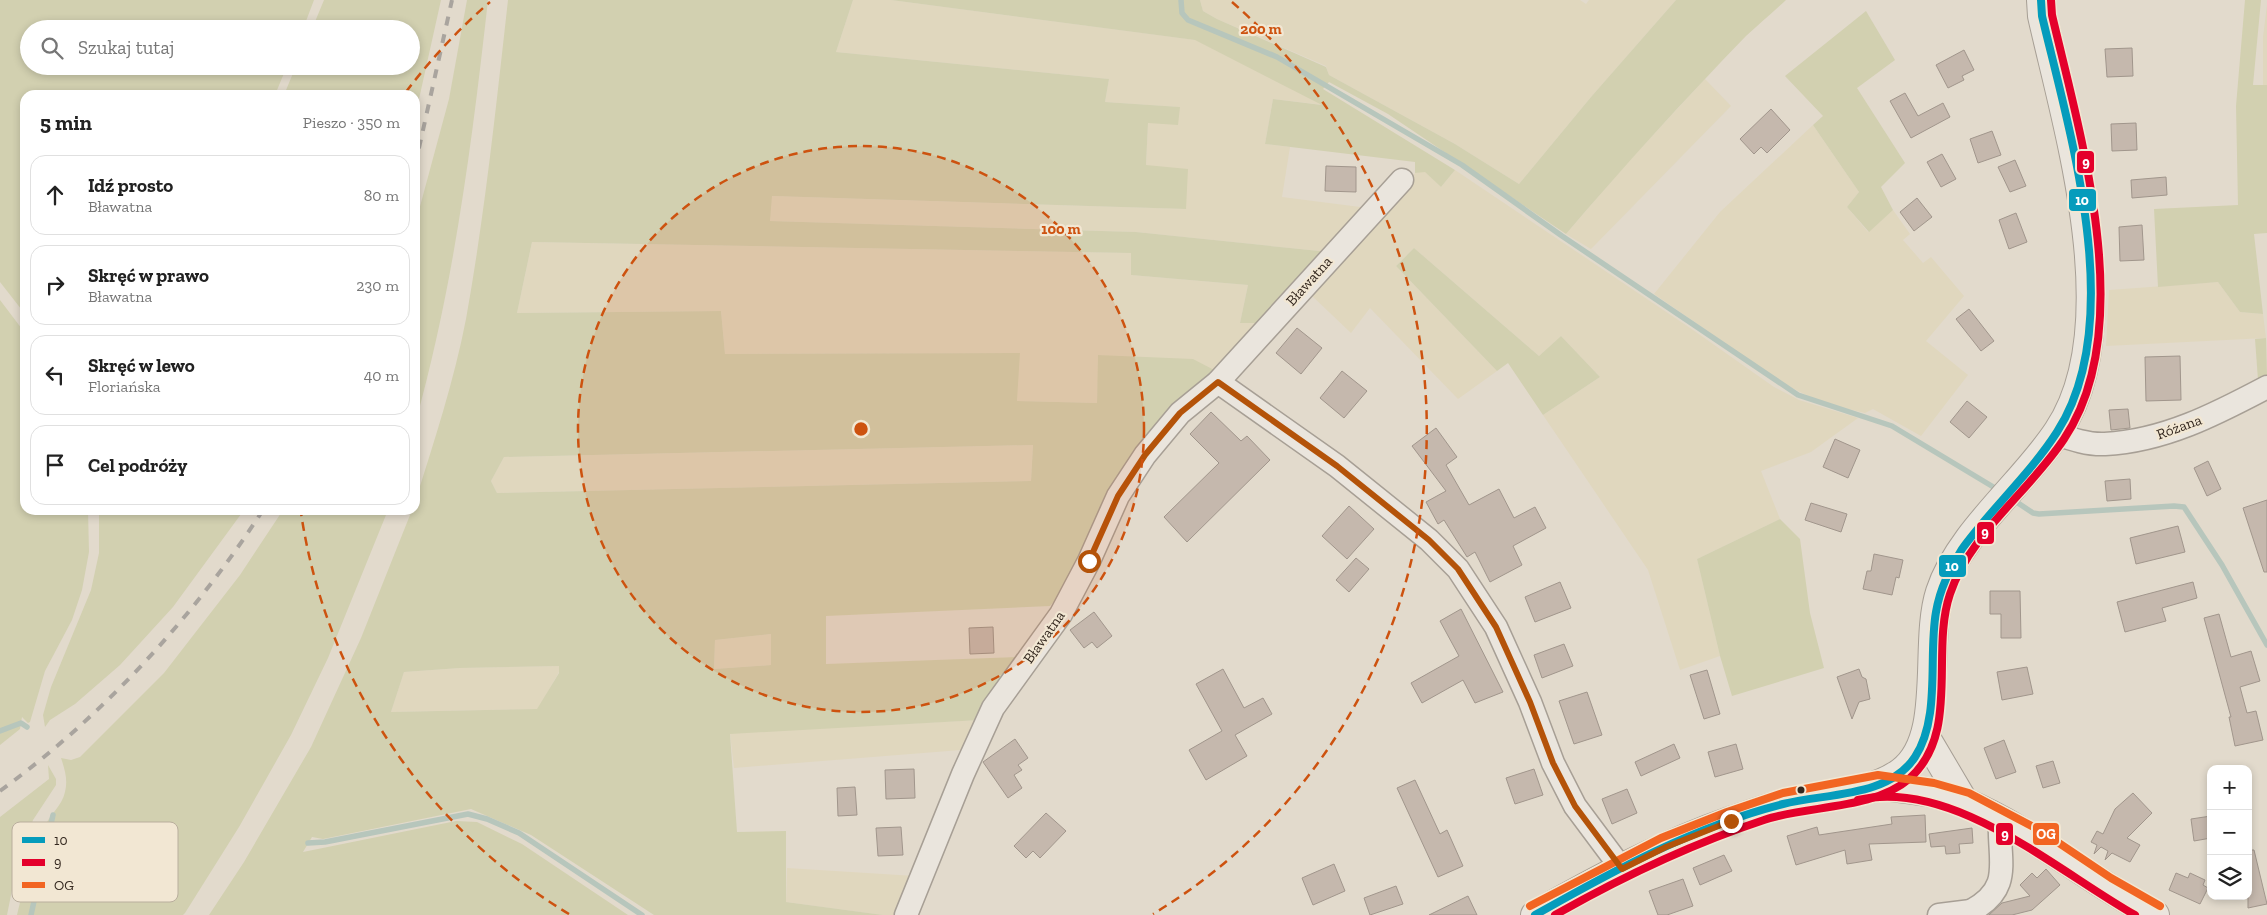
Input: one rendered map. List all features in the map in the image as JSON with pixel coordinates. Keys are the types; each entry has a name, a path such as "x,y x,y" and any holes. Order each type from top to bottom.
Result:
{"street":[{"path":"1542,913 1666,847 1731,821 1785,803 1878,785 1893,777 1910,764 1922,748 1928,728 1932,632 1941,588 1964,548 2056,434 2075,401 2087,355 2090,308 2088,250 2082,194 2042,16 2042,0"},
{"name":"Bławatna","path":"906,915 963,774 993,708 1061,614 1089,561 1118,496 1145,455 1180,413 1218,382 1402,180"},
{"path":"1218,382 1337,466 1429,540 1458,569 1496,627 1530,702 1553,763 1575,806 1622,869"},
{"name":"Różana","path":"2056,434 2103,444 2158,436 2218,413 2267,387"},
{"path":"1925,736 1964,802"},
{"path":"1878,785 1933,793 1964,802 2036,840 2106,887 2155,915"},
{"path":"1939,915 1971,913 1991,898 2001,880 2000,821"}],"shaded area":[{"path":"0,0 314,0 306,20 20,20 20,75 283,75 277,90 20,90 20,308 0,282"},
{"path":"324,0 441,0 420,94 420,90 286,90 292,75 420,75 420,20 316,20"},
{"path":"467,0 488,0 460,214 441,319 420,405 420,206 449,99"},
{"path":"508,0 853,0 836,52 1109,79 1105,102 1180,107 1178,125 1148,123 1146,165 1188,169 1186,209 772,196 770,221 1136,232 1329,252 1260,323 1240,323 1248,285 1131,275 1131,253 532,242 517,313 721,311 725,354 1020,353 1017,401 1097,403 1098,355 1193,359 1218,372 1196,392 1073,580 1050,606 826,616 826,664 1018,657 980,720 730,734 737,832 786,831 786,902 883,915 654,915 531,835 471,809 323,839 312,837 303,852 456,821 477,822 522,844 628,915 209,915 244,862 311,747 361,638 410,515 420,515 420,486 450,388 466,319 494,120","holes":["1033,445 1031,481 497,493 491,481 504,457","771,634 771,665 714,669 715,640","559,666 559,673 537,709 391,712 404,672 460,668"]},
{"path":"853,0 891,0 1196,40 1324,105 1273,99 1265,144 1290,147 1282,197 1368,208 1329,252 1136,232 769,221 771,196 1186,209 1146,166 1148,123 1179,107 1105,102 1109,79 836,52"},
{"path":"891,0 1200,0 1203,11 1326,67 1329,75 1455,144 1519,184 1591,97 1676,0 1786,0 1746,36 1700,84 1566,234 1388,114 1329,82 1323,89 1455,170 1441,187 1425,172 1415,173 1415,162 1265,144 1273,99 1322,105 1195,40"},
{"path":"1200,0 1580,0 1586,4 1589,0 1676,0 1591,97 1519,184 1455,144 1329,75 1326,66 1217,19 1203,11"},
{"path":"2245,0 2261,0 2253,85 2267,85 2267,233 2254,234 2263,314 2240,312 2218,282 2158,287 2154,209 2238,205 2236,106"},
{"path":"2267,5 2267,85 2263,85 2263,37"},
{"path":"1866,11 1895,60 1857,88 1905,163 1881,187 1893,210 1869,232 1847,207 1859,192 1813,125 1823,116 1785,76"},
{"path":"1705,79 1731,106 1591,249 1566,234 1629,161"},
{"path":"1813,125 1859,192 1847,207 1868,232 1893,210 1910,234 1903,240 1923,263 1931,257 1964,296 1926,341 1968,375 1921,436 1873,409 1865,413 1844,408 1810,397 1784,384 1654,294 1720,212"},
{"path":"1455,170 1693,330 1774,387 1799,400 1858,418 1811,452 1761,471 1780,519 1697,559 1720,656 1680,670 1648,570 1543,415 1600,377 1561,336 1539,356 1414,248 1396,266 1497,371 1458,399 1370,308 1351,333 1310,294 1415,173 1425,171 1441,187"},
{"path":"532,242 1131,253 1131,275 1248,285 1240,323 1260,323 1218,372 1099,355 1097,403 1016,401 1019,353 725,354 721,311 517,313"},
{"path":"1414,248 1539,356 1561,336 1600,377 1543,415 1508,363 1497,371 1396,266"},
{"path":"2218,282 2240,312 2263,314 2266,338 2106,346 2109,290"},
{"path":"0,300 20,326 20,515 88,515 89,552 82,590 72,620 45,671 30,722 28,723 22,717 20,729 0,745"},
{"path":"2266,338 2267,377 2258,380 2255,339"},
{"path":"1033,445 1031,481 497,493 491,481 504,457"},
{"path":"99,515 240,515 173,607 120,665 75,704 50,720 45,727 43,715 51,687 91,590 99,553"},
{"path":"280,515 386,515 328,658 291,735 239,827 185,913 183,915 17,915 20,902 178,902 178,822 47,822 61,802 65,792 66,775 61,758 71,760 80,757 164,673 240,575"},
{"path":"1780,519 1800,539 1810,613 1824,668 1732,696 1720,656 1697,559"},
{"path":"771,634 771,665 714,669 715,640"},
{"path":"559,666 559,672 538,709 391,712 404,672 460,668"},
{"path":"980,720 961,750 734,768 730,733"},
{"path":"48,765 56,779 56,785 32,822 12,822 12,890 7,915 0,915 0,817 49,779"},
{"path":"787,868 915,876 898,915 883,915 786,902"}],"building":[{"path":"2132,48 2133,76 2107,77 2105,49"},
{"path":"1964,50 1974,70 1962,76 1964,80 1948,88 1936,65"},
{"path":"1905,93 1918,116 1943,103 1950,117 1911,138 1890,101"},
{"path":"1771,109 1790,130 1767,153 1761,147 1754,154 1740,139"},
{"path":"2136,123 2137,150 2112,151 2111,124"},
{"path":"1992,131 2001,155 1978,163 1970,139"},
{"path":"1942,154 1956,179 1941,187 1927,162"},
{"path":"2015,160 2026,186 2010,192 1998,167"},
{"path":"1326,166 1356,167 1356,192 1325,191"},
{"path":"2166,177 2167,195 2132,198 2131,180"},
{"path":"1917,198 1932,217 1914,231 1900,212"},
{"path":"2016,213 2027,242 2009,249 1999,220"},
{"path":"2142,225 2144,260 2120,261 2119,227"},
{"path":"1969,309 1994,341 1981,351 1956,319"},
{"path":"1297,328 1322,348 1301,374 1276,353"},
{"path":"2180,356 2181,400 2146,401 2145,357"},
{"path":"1342,371 1367,391 1344,418 1320,398"},
{"path":"1967,401 1987,417 1969,438 1950,422"},
{"path":"2128,409 2130,428 2111,430 2109,410"},
{"path":"1211,412 1241,441 1247,436 1270,460 1187,542 1164,517 1219,463 1190,434"},
{"path":"1436,428 1457,457 1446,465 1469,505 1499,489 1514,518 1535,507 1546,528 1513,546 1522,565 1490,582 1475,552 1467,557 1444,520 1438,524 1426,502 1446,491 1412,446"},
{"path":"1835,439 1860,450 1848,478 1823,467"},
{"path":"2208,461 2221,489 2207,496 2194,468"},
{"path":"2130,479 2131,499 2107,501 2105,481"},
{"path":"2267,500 2267,572 2264,572 2243,508"},
{"path":"1811,503 1847,514 1841,532 1805,520"},
{"path":"1349,506 1374,529 1347,559 1322,536"},
{"path":"2178,526 2185,552 2136,564 2130,538"},
{"path":"1874,554 1903,560 1899,578 1896,577 1892,595 1863,589 1867,571 1871,571"},
{"path":"1356,558 1369,569 1349,592 1336,580"},
{"path":"1560,582 1571,608 1535,622 1525,597"},
{"path":"2193,582 2197,598 2162,608 2166,621 2125,632 2117,602"},
{"path":"1990,591 2020,591 2021,638 2001,638 2001,614 1990,614"},
{"path":"1461,609 1503,692 1475,703 1463,680 1422,703 1411,683 1459,656 1440,621"},
{"path":"1094,612 1112,636 1097,648 1092,642 1084,648 1070,630"},
{"path":"2219,614 2231,657 2251,651 2260,681 2240,687 2247,713 2256,711 2263,740 2235,746 2229,717 2231,717 2204,618"},
{"path":"993,627 994,653 970,654 969,628"},
{"path":"1564,644 1573,666 1542,678 1534,655"},
{"path":"2027,667 2033,694 2002,700 1997,672"},
{"path":"1223,669 1244,708 1263,698 1272,714 1235,735 1247,756 1206,780 1189,750 1222,731 1196,684"},
{"path":"1859,669 1862,677 1866,679 1870,699 1859,702 1852,719 1837,677"},
{"path":"1707,670 1720,714 1704,719 1690,675"},
{"path":"1587,692 1602,735 1574,744 1559,701"},
{"path":"1015,739 1028,758 1018,765 1022,770 1014,775 1022,788 1008,798 983,762"},
{"path":"2004,740 2016,772 1996,779 1984,748"},
{"path":"1674,744 1680,758 1641,776 1635,762"},
{"path":"1736,744 1743,769 1715,777 1708,752"},
{"path":"2053,761 2060,783 2043,788 2036,766"},
{"path":"914,769 915,798 886,799 885,770"},
{"path":"1534,769 1543,795 1515,804 1506,778"},
{"path":"1415,780 1440,834 1447,830 1463,866 1438,877 1397,788"},
{"path":"855,787 857,815 838,816 837,788"},
{"path":"1627,789 1637,813 1612,824 1602,799"},
{"path":"2133,793 2152,813 2127,838 2140,845 2130,862 2112,853 2105,860 2108,851 2101,847 2094,854 2097,845 2091,842 2097,831 2103,834 2115,809"},
{"path":"1046,813 1066,831 1040,858 1033,851 1026,858 1014,846"},
{"path":"1925,815 1926,842 1869,844 1872,860 1847,864 1845,850 1796,865 1787,836 1817,827 1819,835 1892,824 1891,817"},
{"path":"2207,817 2207,839 2194,841 2191,819"},
{"path":"901,827 903,855 878,856 876,828"},
{"path":"1972,828 1973,843 1959,844 1960,853 1946,854 1945,846 1931,847 1929,834"},
{"path":"2252,850 2254,850 2267,904 2248,908 2248,900 2252,900"},
{"path":"1724,855 1732,871 1700,885 1693,868"},
{"path":"1334,864 1345,891 1313,905 1302,878"},
{"path":"2046,869 2060,885 2032,910 2012,915 1989,915 2002,903 2030,896 2020,885 2032,873 2037,878"},
{"path":"2176,873 2188,878 2190,873 2205,880 2203,885 2207,887 2200,904 2169,890"},
{"path":"1683,879 1693,906 1667,915 1658,915 1649,891"},
{"path":"1396,886 1403,904 1370,915 1364,898"},
{"path":"1468,896 1477,915 1429,915"}],"waterway":[{"path":"1181,0 1182,13 1188,20 1277,57 1462,165 1562,236 1798,395 1892,426 2000,491"},
{"path":"2012,499 2033,513 2039,514 2184,507 2222,565 2267,645"},
{"path":"0,731 21,723 27,727"},
{"path":"308,843 325,842 468,814 487,819 519,833 642,915"},
{"path":"51,822 53,815"},
{"path":"31,915 34,902"}],"railway":[{"path":"420,144 452,0"},
{"path":"0,791 75,730 144,662 207,589 260,515"}],"transit line":[{"name":"10","path":"1535,915 1594,882 1686,837 1750,813 1783,804 1855,792 1873,787 1889,780 1903,770 1915,757 1923,741 1928,724 1931,705 1936,612 1946,579 1962,549 2035,462 2057,432 2078,387 2089,337 2091,283 2087,227 2078,170 2042,16 2041,0"},
{"name":"9","path":"1555,915 1657,862 1737,829 1781,815 1859,802 1894,789 1909,779 1925,760 1935,739 1940,716 1942,641 1945,617 1950,594 1959,572 1986,532 2064,439 2086,394 2098,343 2101,288 2097,230 2088,173 2052,15 2051,0"},
{"name":"OG","path":"1530,906 1661,838 1727,812 1783,793 1878,775 1934,783 1969,793 2041,831 2111,878 2160,906"},
{"name":"9","path":"1858,800 1894,797 1930,802 1967,815 2038,853 2135,915"}],"route":[{"path":"1089,561 1118,496 1145,455 1180,413 1218,382 1337,466 1429,540 1458,569 1496,627 1530,702 1553,763 1575,806 1622,869 1666,847 1731,821"}]}
